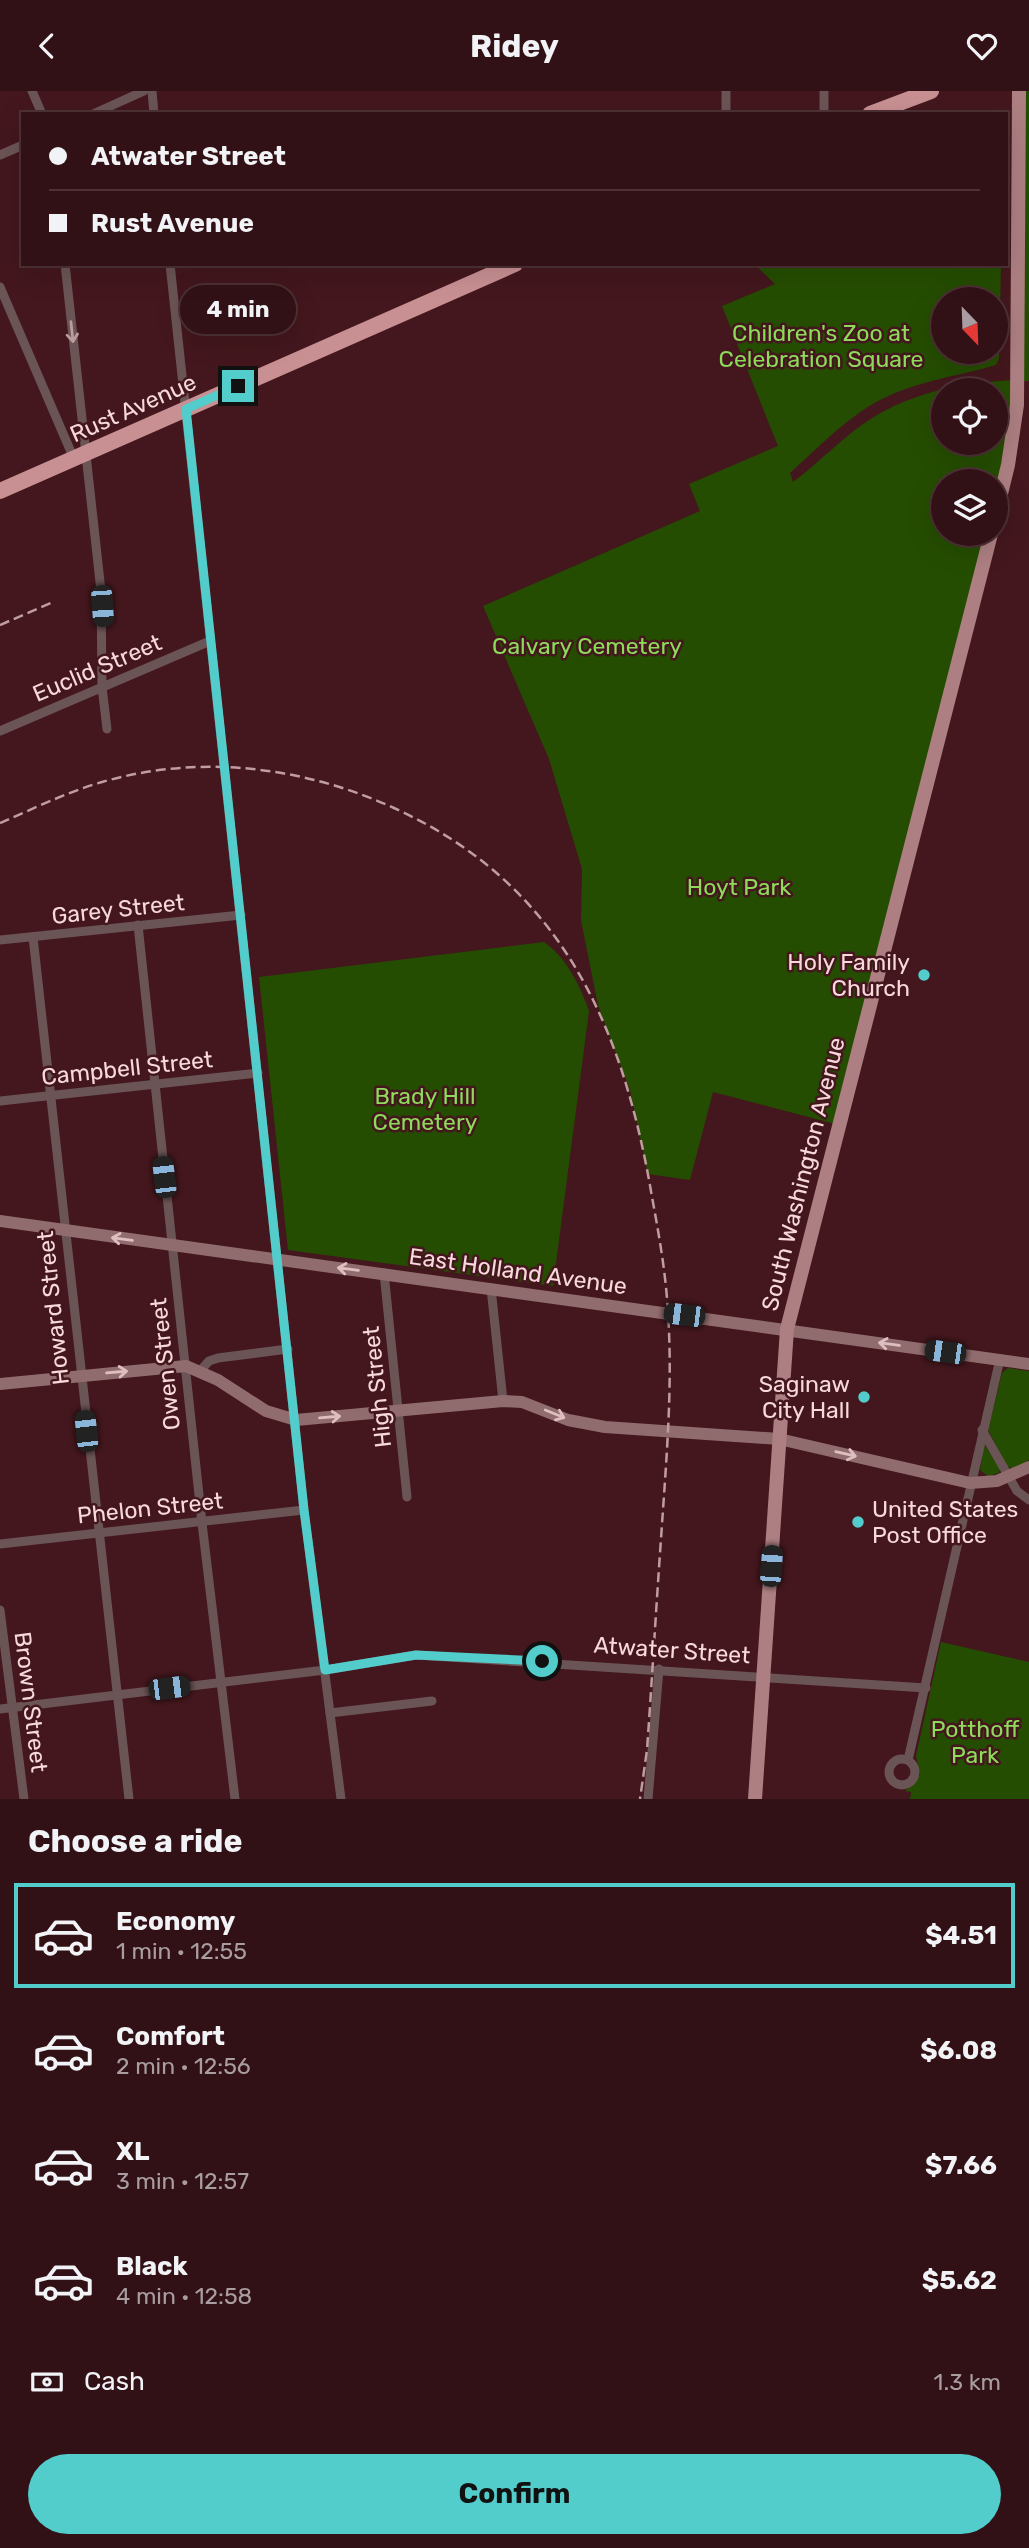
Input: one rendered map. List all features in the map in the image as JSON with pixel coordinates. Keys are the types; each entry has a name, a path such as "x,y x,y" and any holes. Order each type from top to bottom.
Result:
{"highway":[{"path":"875,112 931,91"},
{"name":"Rust Avenue","path":"0,491 509,266"}],"main road":[{"path":"1006,469 1023,381 1019,91"},
{"name":"South Washington Avenue","path":"755,1799 787,1329 988,546"},
{"name":"East Holland Avenue","path":"0,1221 1029,1364"},
{"path":"0,1384 186,1366 200,1371 266,1411 296,1420 503,1401 522,1402 568,1420 605,1427 779,1439 970,1483 983,1484 1009,1478 1029,1467"}],"street":[{"path":"32,91 41,112"},
{"path":"97,112 144,91"},
{"path":"152,91 154,112"},
{"path":"726,91 726,112"},
{"path":"824,91 824,112"},
{"path":"0,155 21,146"},
{"path":"65,266 80,456 102,611 102,687 107,729"},
{"path":"170,266 304,1510 341,1799"},
{"path":"0,287 80,456"},
{"name":"Euclid Street","path":"0,731 210,641"},
{"name":"Garey Street","path":"0,940 241,915"},
{"name":"Owen Street","path":"138,925 202,1523 235,1799"},
{"name":"Howard Street","path":"33,937 129,1799"},
{"name":"Campbell Street","path":"0,1101 258,1073"},
{"name":"High Street","path":"384,1273 407,1497"},
{"path":"491,1288 503,1401"},
{"path":"200,1371 209,1361 218,1358 288,1349"},
{"path":"908,1760 1000,1359"},
{"path":"982,1430 1017,1491 1029,1500"},
{"name":"Phelon Street","path":"0,1544 304,1510"},
{"name":"Brown Street","path":"0,1610 24,1799"},
{"name":"Atwater Street","path":"0,1709 325,1670 416,1655 926,1688"},
{"path":"648,1799 659,1669"},
{"path":"330,1713 432,1700"}],"green space":[{"name":"Hoyt Park","path":"1019,91 1029,91 1029,381 1017,381 1008,438 1008,381 1017,380"},
{"name":"Hoyt Park","path":"756,266 1001,266 1001,287 931,287 931,364 996,365 942,378 931,378 931,381 869,406 790,473 793,482 859,427 877,415 931,392 931,455 1005,455 1003,469 931,469 931,546 988,546 839,1125 713,1092 690,1180 648,1174 630,1090 598,1005 581,920 582,869 549,759 483,606 700,511 689,484 778,446 722,306 775,284"},
{"name":"Brady Hill Cemetery","path":"544,942 572,973 589,1011 553,1286 288,1250 259,977"},
{"path":"1008,1368 1029,1371 1029,1460 1013,1469 1007,1466 988,1430 1002,1373"},
{"path":"984,1444 1000,1469 999,1473 988,1476 980,1470"},
{"name":"Potthoff Park","path":"941,1642 1029,1662 1029,1799 910,1799 911,1792 905,1791 920,1775 916,1756"}],"railway":[{"path":"0,625 53,602"},
{"path":"0,823 89,786 139,773 176,768 250,769 323,782 394,808 452,839 501,877 541,919 575,967 602,1018 623,1074 652,1197 667,1298 670,1369 667,1454 647,1750 640,1799"}],"place":[{"name":"Holy Family Church","path":"924,975"},
{"name":"Saginaw City Hall","path":"864,1397"},
{"name":"United States Post Office","path":"858,1522"}],"route":[{"path":"238,386 186,409 298,1430 304,1510 325,1670 416,1655 542,1661"}],"park label":[{"name":"Children's Zoo at Celebration Square","path":"821,346"},
{"name":"Calvary Cemetery","path":"587,646"}]}
